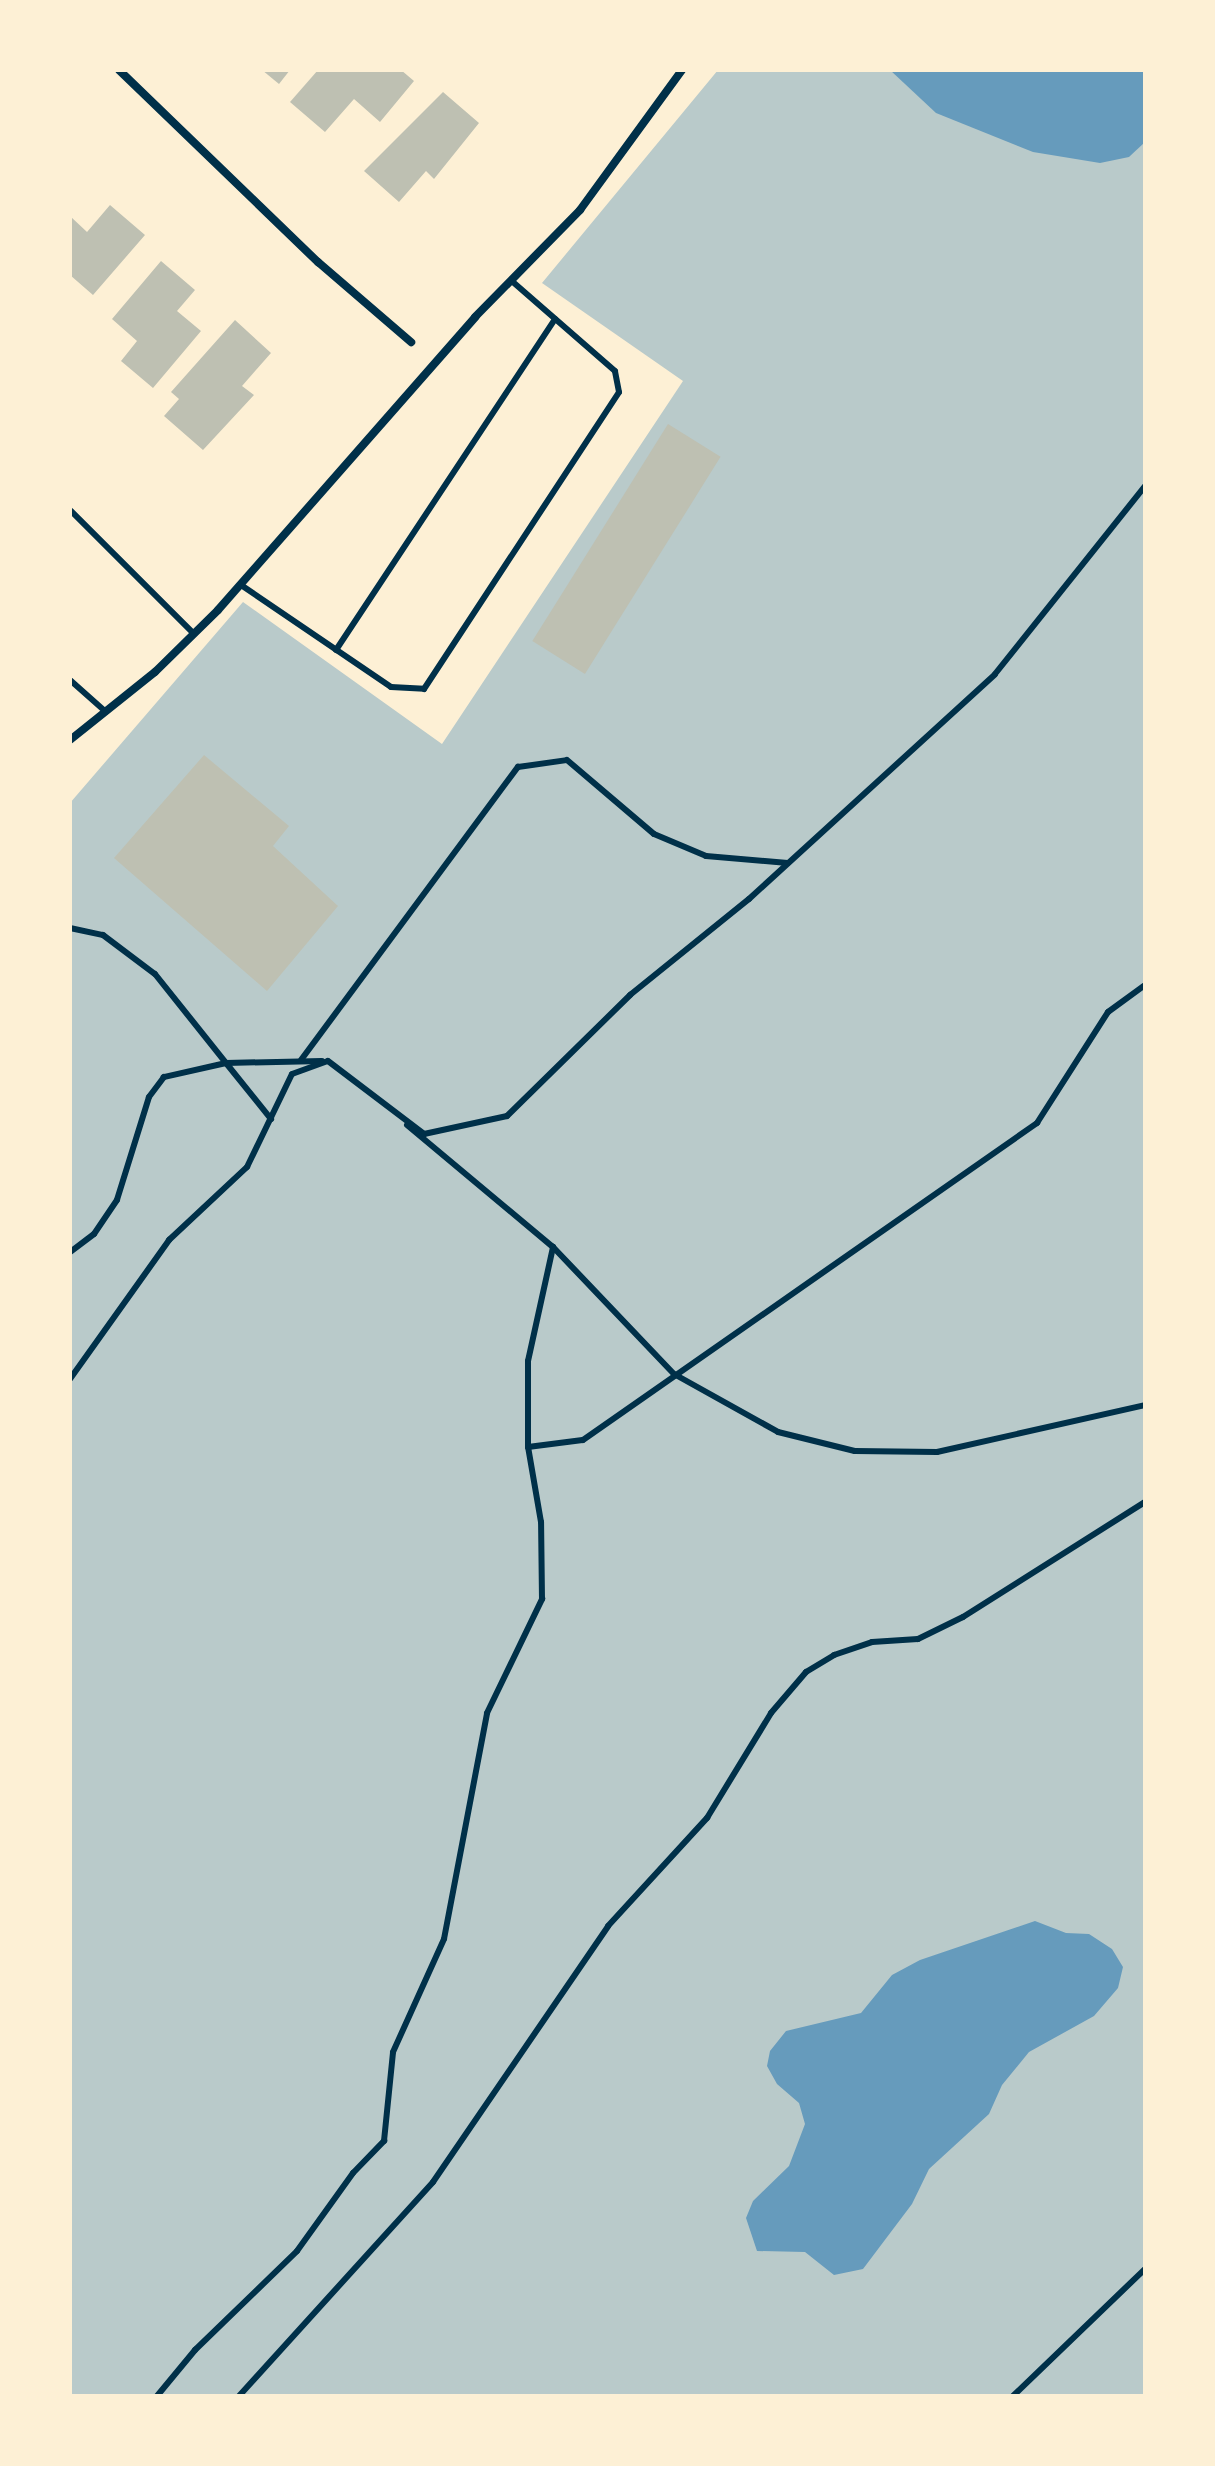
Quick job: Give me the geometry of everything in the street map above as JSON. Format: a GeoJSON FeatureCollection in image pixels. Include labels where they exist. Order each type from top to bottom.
{"type":"FeatureCollection","features":[{"type":"Feature","properties":{"kind":"street"},"geometry":{"type":"LineString","coordinates":[[119,70],[318,262],[411,342]]}},
{"type":"Feature","properties":{"kind":"street"},"geometry":{"type":"LineString","coordinates":[[70,740],[194,634],[241,585],[512,281],[580,210],[682,70]]}},
{"type":"Feature","properties":{"kind":"lane"},"geometry":{"type":"LineString","coordinates":[[241,585],[391,687],[424,689],[619,392],[615,371],[512,281]]}},
{"type":"Feature","properties":{"kind":"lane"},"geometry":{"type":"LineString","coordinates":[[336,650],[555,319]]}},
{"type":"Feature","properties":{"kind":"lane"},"geometry":{"type":"LineString","coordinates":[[70,1252],[94,1234],[117,1200],[149,1097],[164,1077],[226,1063],[328,1061],[424,1134],[507,1116],[630,995],[788,863],[995,674],[1145,486]]}},
{"type":"Feature","properties":{"kind":"lane"},"geometry":{"type":"LineString","coordinates":[[70,510],[194,634]]}},
{"type":"Feature","properties":{"kind":"lane"},"geometry":{"type":"LineString","coordinates":[[70,680],[106,712]]}},
{"type":"Feature","properties":{"kind":"lane"},"geometry":{"type":"LineString","coordinates":[[301,1060],[518,767],[567,760],[654,834],[706,856],[788,863]]}},
{"type":"Feature","properties":{"kind":"lane"},"geometry":{"type":"LineString","coordinates":[[70,928],[103,935],[155,974],[271,1119]]}},
{"type":"Feature","properties":{"kind":"lane"},"geometry":{"type":"LineString","coordinates":[[528,1447],[583,1440],[1037,1123],[1108,1012],[1145,985]]}},
{"type":"Feature","properties":{"kind":"lane"},"geometry":{"type":"LineString","coordinates":[[70,1379],[169,1240],[247,1167],[292,1074],[328,1061]]}},
{"type":"Feature","properties":{"kind":"lane"},"geometry":{"type":"LineString","coordinates":[[328,1061],[553,1247],[674,1374],[778,1432],[855,1451],[937,1452],[1145,1405]]}},
{"type":"Feature","properties":{"kind":"lane"},"geometry":{"type":"LineString","coordinates":[[157,2396],[195,2350],[297,2251],[353,2173],[384,2141],[393,2052],[444,1939],[487,1713],[542,1599],[541,1522],[528,1447],[528,1361],[553,1247]]}},
{"type":"Feature","properties":{"kind":"lane"},"geometry":{"type":"LineString","coordinates":[[239,2396],[433,2182],[608,1926],[707,1818],[771,1713],[806,1672],[834,1655],[872,1642],[918,1639],[963,1617],[1145,1502]]}},
{"type":"Feature","properties":{"kind":"lane"},"geometry":{"type":"LineString","coordinates":[[1013,2396],[1145,2269]]}},
{"type":"Feature","properties":{"kind":"shaded area"},"geometry":{"type":"Polygon","coordinates":[[[718,70],[1145,70],[1145,2396],[70,2396],[70,803],[243,602],[442,744],[683,381],[542,283],[718,70]]]}},
{"type":"Feature","properties":{"kind":"water"},"geometry":{"type":"Polygon","coordinates":[[[890,70],[1145,70],[1145,142],[1129,157],[1100,163],[1033,152],[936,113],[890,70]]]}},
{"type":"Feature","properties":{"kind":"water"},"geometry":{"type":"Polygon","coordinates":[[[1035,1921],[1066,1933],[1089,1934],[1112,1949],[1123,1967],[1118,1988],[1094,2016],[1029,2052],[1002,2085],[989,2114],[929,2169],[912,2204],[863,2269],[834,2275],[805,2252],[757,2251],[746,2218],[753,2201],[789,2166],[805,2124],[799,2103],[777,2084],[767,2066],[770,2051],[786,2031],[861,2013],[892,1975],[920,1960],[1035,1921]]]}},
{"type":"Feature","properties":{"kind":"building"},"geometry":{"type":"Polygon","coordinates":[[[262,70],[290,70],[279,84],[262,70]]]}},
{"type":"Feature","properties":{"kind":"building"},"geometry":{"type":"Polygon","coordinates":[[[318,70],[401,70],[414,81],[380,122],[354,99],[325,132],[290,102],[318,70]]]}},
{"type":"Feature","properties":{"kind":"building"},"geometry":{"type":"Polygon","coordinates":[[[443,92],[479,123],[434,179],[426,171],[399,202],[364,171],[443,92]]]}},
{"type":"Feature","properties":{"kind":"building"},"geometry":{"type":"Polygon","coordinates":[[[110,205],[145,235],[93,295],[70,275],[70,216],[87,232],[110,205]]]}},
{"type":"Feature","properties":{"kind":"building"},"geometry":{"type":"Polygon","coordinates":[[[161,261],[195,290],[177,311],[201,331],[153,388],[121,361],[137,341],[112,319],[161,261]]]}},
{"type":"Feature","properties":{"kind":"building"},"geometry":{"type":"Polygon","coordinates":[[[235,320],[271,353],[242,386],[254,395],[203,450],[164,416],[179,399],[171,392],[235,320]]]}},
{"type":"Feature","properties":{"kind":"building"},"geometry":{"type":"Polygon","coordinates":[[[668,424],[721,457],[585,674],[532,641],[668,424]]]}},
{"type":"Feature","properties":{"kind":"building"},"geometry":{"type":"Polygon","coordinates":[[[204,755],[289,826],[273,846],[338,906],[267,991],[114,858],[204,755]]]}}]}
